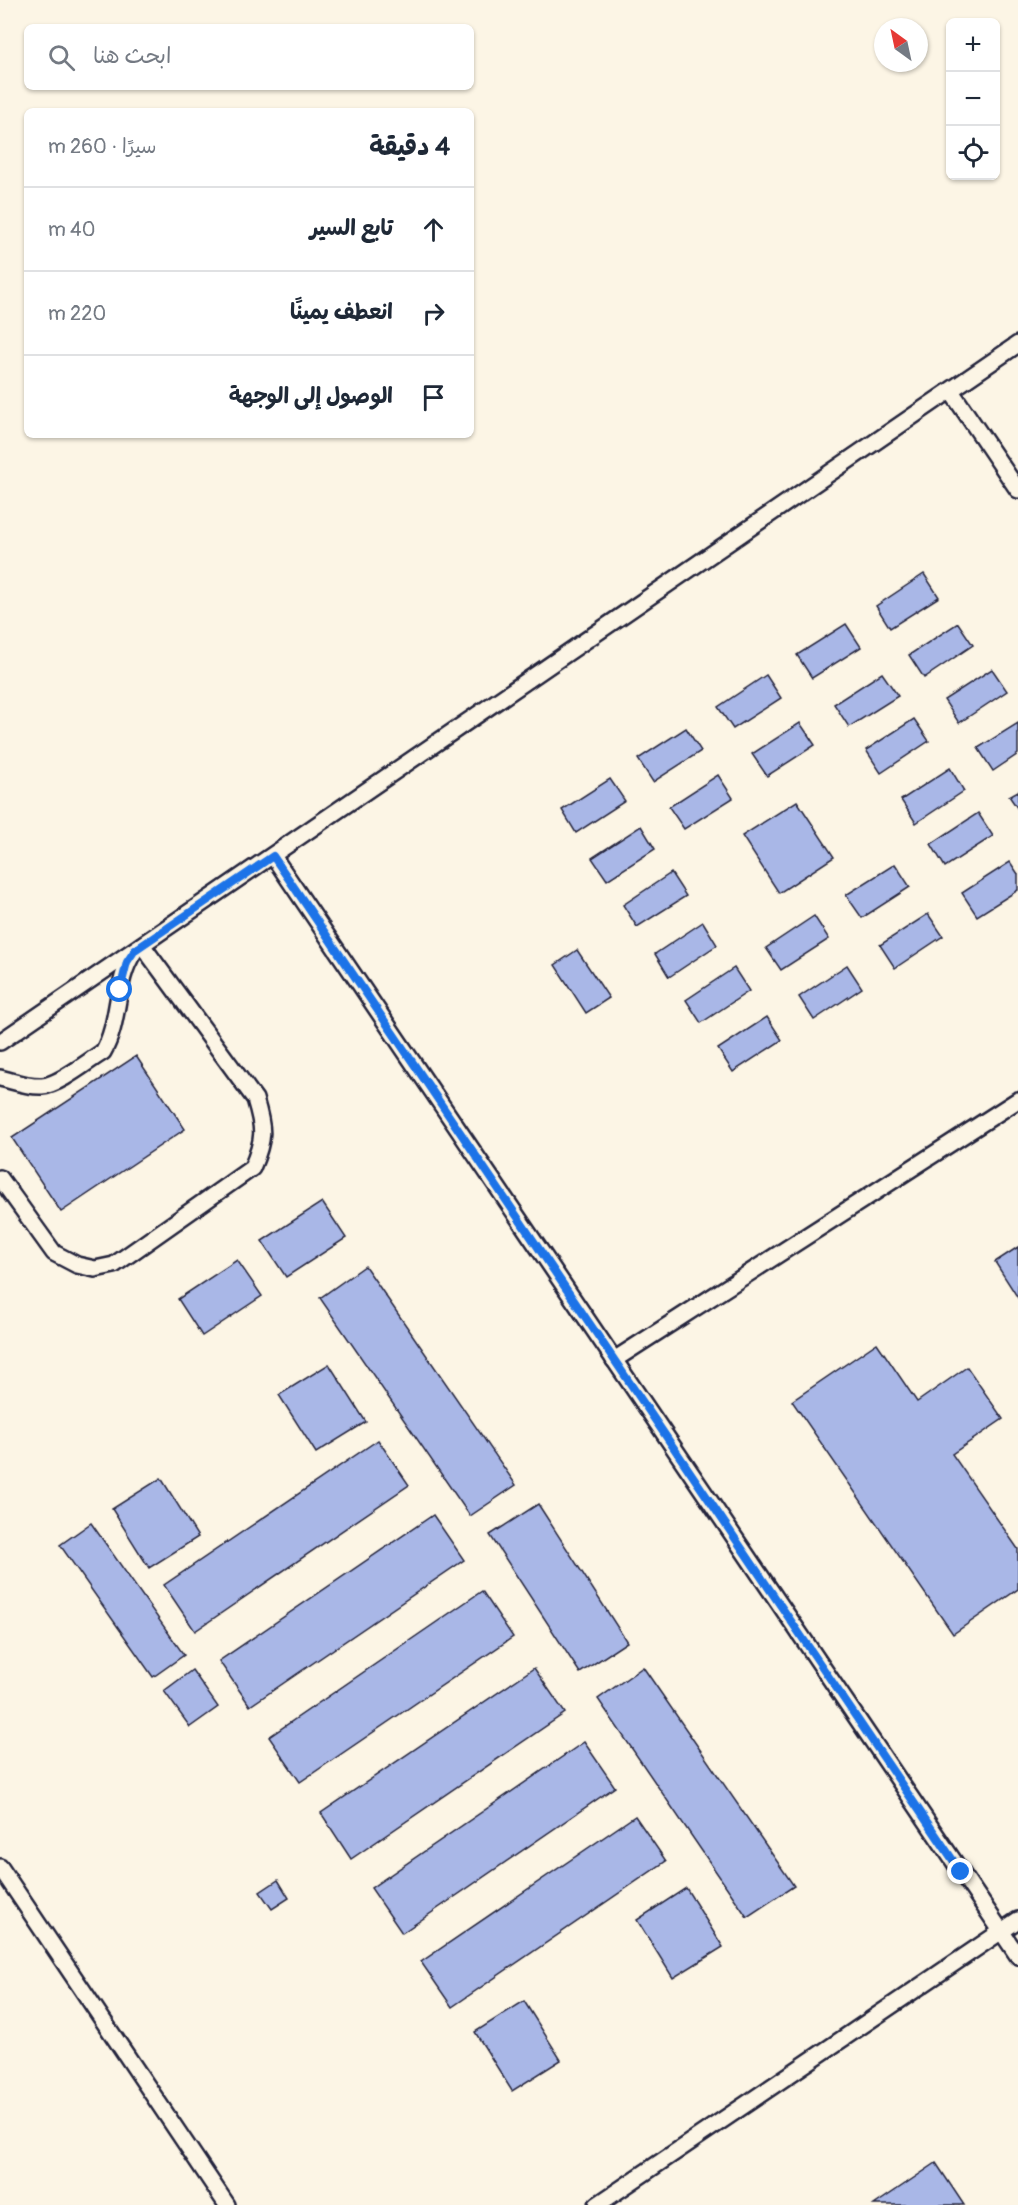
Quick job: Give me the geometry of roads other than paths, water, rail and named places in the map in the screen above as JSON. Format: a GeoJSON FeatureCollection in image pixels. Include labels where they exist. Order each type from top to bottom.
{"type":"FeatureCollection","features":[{"type":"Feature","properties":{"kind":"lane"},"geometry":{"type":"LineString","coordinates":[[0,1042],[1018,344]]}},
{"type":"Feature","properties":{"kind":"lane"},"geometry":{"type":"LineString","coordinates":[[951,391],[1018,490]]}},
{"type":"Feature","properties":{"kind":"lane"},"geometry":{"type":"LineString","coordinates":[[273,856],[1018,1956]]}},
{"type":"Feature","properties":{"kind":"lane"},"geometry":{"type":"LineString","coordinates":[[0,1078],[43,1086],[54,1083],[103,1052],[114,1021],[122,976],[127,962],[139,947]]}},
{"type":"Feature","properties":{"kind":"lane"},"geometry":{"type":"LineString","coordinates":[[0,1178],[54,1253],[77,1265],[95,1269],[114,1265],[252,1168],[261,1146],[262,1123],[255,1099],[139,947]]}},
{"type":"Feature","properties":{"kind":"lane"},"geometry":{"type":"LineString","coordinates":[[615,1360],[1018,1100]]}},
{"type":"Feature","properties":{"kind":"lane"},"geometry":{"type":"LineString","coordinates":[[0,1867],[227,2205]]}},
{"type":"Feature","properties":{"kind":"lane"},"geometry":{"type":"LineString","coordinates":[[597,2205],[1018,1920]]}}]}
